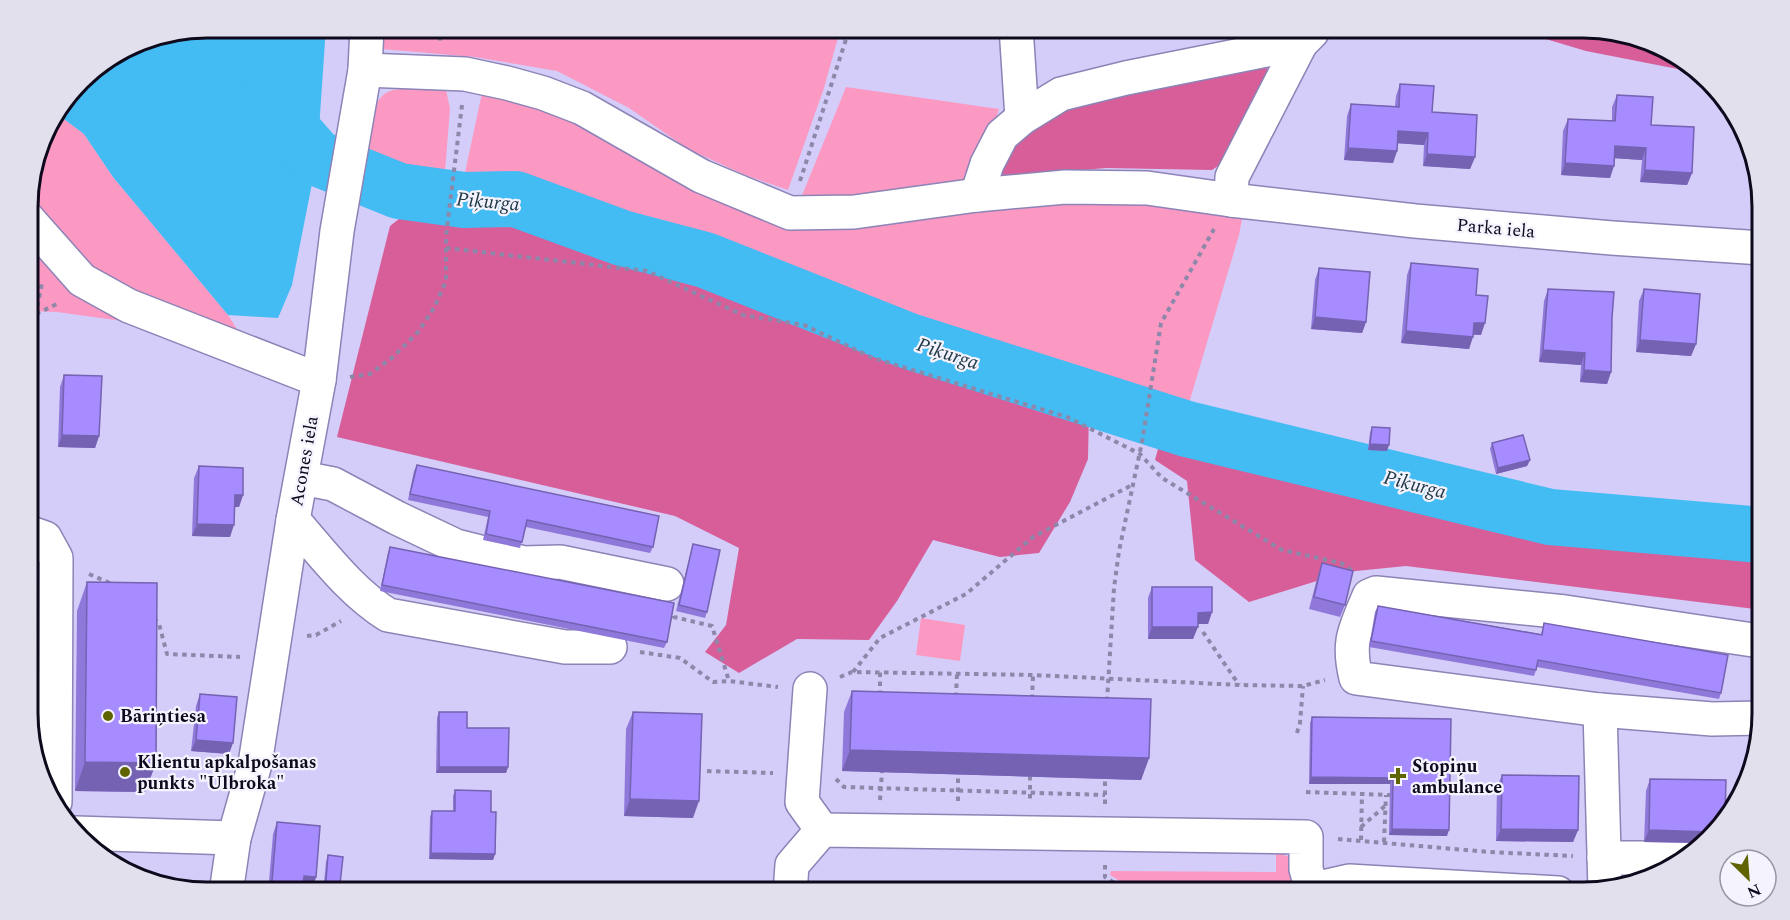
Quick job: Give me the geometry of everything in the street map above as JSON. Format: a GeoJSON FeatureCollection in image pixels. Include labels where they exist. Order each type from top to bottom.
{"type":"FeatureCollection","features":[{"type":"Feature","properties":{"kind":"street","name":"Acones iela"},"geometry":{"type":"LineString","coordinates":[[228,882],[234,838],[255,764],[293,520],[319,380],[337,231],[365,70],[366,38]]}},
{"type":"Feature","properties":{"kind":"street"},"geometry":{"type":"LineString","coordinates":[[1017,38],[1022,118]]}},
{"type":"Feature","properties":{"kind":"street"},"geometry":{"type":"LineString","coordinates":[[977,195],[987,164],[1002,135],[1022,118],[1061,94],[1296,38]]}},
{"type":"Feature","properties":{"kind":"street"},"geometry":{"type":"LineString","coordinates":[[1231,200],[1232,177],[1307,38]]}},
{"type":"Feature","properties":{"kind":"street"},"geometry":{"type":"LineString","coordinates":[[365,70],[465,74],[507,82],[533,90],[582,108],[701,176],[790,213]]}},
{"type":"Feature","properties":{"kind":"street","name":"Parka iela"},"geometry":{"type":"LineString","coordinates":[[790,213],[854,212],[977,195],[1065,187],[1147,188],[1415,221],[1752,247]]}},
{"type":"Feature","properties":{"kind":"street"},"geometry":{"type":"LineString","coordinates":[[38,230],[82,280],[129,306],[319,380]]}},
{"type":"Feature","properties":{"kind":"street"},"geometry":{"type":"LineString","coordinates":[[302,478],[333,484],[456,546],[524,563],[560,562],[667,584]]}},
{"type":"Feature","properties":{"kind":"street"},"geometry":{"type":"LineString","coordinates":[[293,520],[348,584],[388,615],[565,647],[610,646]]}},
{"type":"Feature","properties":{"kind":"street"},"geometry":{"type":"LineString","coordinates":[[43,546],[54,787]]}},
{"type":"Feature","properties":{"kind":"street"},"geometry":{"type":"LineString","coordinates":[[1752,640],[1565,612],[1377,593],[1369,596],[1353,634],[1351,658],[1356,678],[1600,710],[1712,720],[1752,718]]}},
{"type":"Feature","properties":{"kind":"street"},"geometry":{"type":"LineString","coordinates":[[810,689],[802,802],[822,830]]}},
{"type":"Feature","properties":{"kind":"street"},"geometry":{"type":"LineString","coordinates":[[1600,710],[1604,873],[1662,862]]}},
{"type":"Feature","properties":{"kind":"street"},"geometry":{"type":"LineString","coordinates":[[822,830],[1306,837],[1306,869],[1311,882]]}},
{"type":"Feature","properties":{"kind":"street"},"geometry":{"type":"LineString","coordinates":[[791,882],[792,865],[822,830]]}},
{"type":"Feature","properties":{"kind":"street"},"geometry":{"type":"LineString","coordinates":[[87,833],[234,838]]}},
{"type":"Feature","properties":{"kind":"street"},"geometry":{"type":"LineString","coordinates":[[1346,882],[1366,882]]}},
{"type":"Feature","properties":{"kind":"path"},"geometry":{"type":"LineString","coordinates":[[790,213],[846,38]]}},
{"type":"Feature","properties":{"kind":"path"},"geometry":{"type":"LineString","coordinates":[[319,380],[370,374],[393,357],[418,332],[434,308],[446,281],[446,236],[465,74]]}},
{"type":"Feature","properties":{"kind":"path"},"geometry":{"type":"LineString","coordinates":[[1107,709],[1107,677],[1119,551],[1143,442],[1161,323],[1231,200]]}},
{"type":"Feature","properties":{"kind":"path"},"geometry":{"type":"LineString","coordinates":[[446,248],[647,271],[743,315],[804,325],[873,358],[1067,417],[1140,454],[1162,478],[1282,550],[1341,563],[1363,578],[1369,596]]}},
{"type":"Feature","properties":{"kind":"path"},"geometry":{"type":"LineString","coordinates":[[38,251],[41,290],[38,305]]}},
{"type":"Feature","properties":{"kind":"path"},"geometry":{"type":"LineString","coordinates":[[852,672],[880,638],[966,594],[1033,537],[1132,484]]}},
{"type":"Feature","properties":{"kind":"path"},"geometry":{"type":"LineString","coordinates":[[43,546],[115,585]]}},
{"type":"Feature","properties":{"kind":"path"},"geometry":{"type":"LineString","coordinates":[[274,642],[316,635],[371,604]]}},
{"type":"Feature","properties":{"kind":"path"},"geometry":{"type":"LineString","coordinates":[[153,617],[159,624],[167,654],[230,657]]}},
{"type":"Feature","properties":{"kind":"path"},"geometry":{"type":"LineString","coordinates":[[712,626],[729,681]]}},
{"type":"Feature","properties":{"kind":"path"},"geometry":{"type":"LineString","coordinates":[[1203,632],[1240,685]]}},
{"type":"Feature","properties":{"kind":"path"},"geometry":{"type":"LineString","coordinates":[[610,646],[680,658],[713,682],[729,681],[810,689],[852,672],[1107,677],[1240,685],[1303,686],[1335,678],[1356,678]]}},
{"type":"Feature","properties":{"kind":"path"},"geometry":{"type":"LineString","coordinates":[[880,672],[880,703]]}},
{"type":"Feature","properties":{"kind":"path"},"geometry":{"type":"LineString","coordinates":[[956,705],[957,673]]}},
{"type":"Feature","properties":{"kind":"path"},"geometry":{"type":"LineString","coordinates":[[1032,707],[1034,675]]}},
{"type":"Feature","properties":{"kind":"path"},"geometry":{"type":"LineString","coordinates":[[1296,733],[1300,723],[1303,686]]}},
{"type":"Feature","properties":{"kind":"path"},"geometry":{"type":"LineString","coordinates":[[707,771],[805,759],[844,787],[1105,795]]}},
{"type":"Feature","properties":{"kind":"path"},"geometry":{"type":"LineString","coordinates":[[1306,792],[1388,795],[1384,842]]}},
{"type":"Feature","properties":{"kind":"path"},"geometry":{"type":"LineString","coordinates":[[1361,840],[1362,794]]}},
{"type":"Feature","properties":{"kind":"path"},"geometry":{"type":"LineString","coordinates":[[1361,827],[1386,806]]}},
{"type":"Feature","properties":{"kind":"path"},"geometry":{"type":"LineString","coordinates":[[1306,837],[1489,852],[1604,873]]}},
{"type":"Feature","properties":{"kind":"shaded area"},"geometry":{"type":"Polygon","coordinates":[[[381,38],[838,38],[824,88],[788,190],[745,175],[688,149],[629,108],[557,71],[475,57],[381,49],[381,38]]]}},
{"type":"Feature","properties":{"kind":"shaded area"},"geometry":{"type":"Polygon","coordinates":[[[1543,38],[1606,39],[1638,46],[1682,70],[1586,51],[1543,38]]]}},
{"type":"Feature","properties":{"kind":"shaded area"},"geometry":{"type":"Polygon","coordinates":[[[1267,67],[1268,82],[1230,158],[1212,170],[1106,168],[1004,177],[998,168],[1009,147],[1062,106],[1170,82],[1267,67]]]}},
{"type":"Feature","properties":{"kind":"shaded area"},"geometry":{"type":"Polygon","coordinates":[[[846,87],[999,109],[966,186],[868,198],[801,198],[846,87]]]}},
{"type":"Feature","properties":{"kind":"shaded area"},"geometry":{"type":"Polygon","coordinates":[[[399,89],[446,89],[450,109],[444,184],[401,180],[363,165],[373,111],[385,94],[399,89]]]}},
{"type":"Feature","properties":{"kind":"shaded area"},"geometry":{"type":"Polygon","coordinates":[[[482,93],[559,112],[728,198],[1111,197],[1192,208],[1242,219],[1184,420],[1025,355],[907,317],[784,267],[587,205],[524,180],[463,182],[482,93]]]}},
{"type":"Feature","properties":{"kind":"shaded area"},"geometry":{"type":"Polygon","coordinates":[[[63,118],[84,134],[113,177],[228,315],[265,373],[137,323],[38,311],[38,195],[43,163],[50,142],[63,118]]]}},
{"type":"Feature","properties":{"kind":"shaded area"},"geometry":{"type":"Polygon","coordinates":[[[409,211],[521,218],[916,358],[1089,412],[1088,459],[1070,502],[1039,553],[1000,557],[933,540],[897,601],[869,640],[797,639],[739,673],[705,652],[726,625],[739,548],[675,516],[337,437],[390,226],[409,211]]]}},
{"type":"Feature","properties":{"kind":"shaded area"},"geometry":{"type":"Polygon","coordinates":[[[1163,430],[1551,527],[1752,545],[1752,609],[1406,566],[1346,572],[1249,602],[1195,560],[1187,481],[1155,460],[1163,430]]]}},
{"type":"Feature","properties":{"kind":"shaded area"},"geometry":{"type":"Polygon","coordinates":[[[37,558],[43,567],[45,604],[37,604],[37,558]]]}},
{"type":"Feature","properties":{"kind":"shaded area"},"geometry":{"type":"Polygon","coordinates":[[[37,609],[45,609],[45,741],[39,737],[37,714],[37,609]]]}},
{"type":"Feature","properties":{"kind":"shaded area"},"geometry":{"type":"Polygon","coordinates":[[[921,618],[965,625],[960,661],[916,655],[921,618]]]}},
{"type":"Feature","properties":{"kind":"shaded area"},"geometry":{"type":"Polygon","coordinates":[[[1276,852],[1292,858],[1290,882],[1121,882],[1110,875],[1111,871],[1276,872],[1276,852]]]}},
{"type":"Feature","properties":{"kind":"water"},"geometry":{"type":"Polygon","coordinates":[[[325,38],[317,158],[292,285],[278,318],[228,315],[113,177],[84,134],[63,118],[72,104],[104,72],[122,60],[152,46],[184,39],[325,38]]]}},
{"type":"Feature","properties":{"kind":"building"},"geometry":{"type":"Polygon","coordinates":[[[1400,84],[1434,86],[1432,112],[1477,115],[1475,157],[1427,154],[1428,133],[1398,131],[1397,151],[1348,148],[1351,104],[1399,107],[1400,84]]]}},
{"type":"Feature","properties":{"kind":"building"},"geometry":{"type":"Polygon","coordinates":[[[1617,95],[1653,97],[1651,125],[1694,127],[1692,173],[1645,170],[1646,148],[1615,146],[1614,166],[1565,163],[1568,119],[1615,121],[1617,95]]]}},
{"type":"Feature","properties":{"kind":"building"},"geometry":{"type":"Polygon","coordinates":[[[1411,263],[1478,269],[1476,295],[1488,296],[1485,323],[1474,323],[1473,337],[1406,331],[1411,263]]]}},
{"type":"Feature","properties":{"kind":"building"},"geometry":{"type":"Polygon","coordinates":[[[1319,268],[1370,272],[1366,322],[1315,317],[1319,268]]]}},
{"type":"Feature","properties":{"kind":"building"},"geometry":{"type":"Polygon","coordinates":[[[1548,289],[1614,292],[1611,372],[1584,370],[1585,353],[1543,350],[1548,289]]]}},
{"type":"Feature","properties":{"kind":"building"},"geometry":{"type":"Polygon","coordinates":[[[1644,289],[1700,294],[1696,344],[1640,340],[1644,289]]]}},
{"type":"Feature","properties":{"kind":"building"},"geometry":{"type":"Polygon","coordinates":[[[64,375],[102,376],[99,436],[62,435],[64,375]]]}},
{"type":"Feature","properties":{"kind":"building"},"geometry":{"type":"Polygon","coordinates":[[[1372,427],[1390,428],[1389,445],[1370,444],[1372,427]]]}},
{"type":"Feature","properties":{"kind":"building"},"geometry":{"type":"Polygon","coordinates":[[[1523,435],[1530,460],[1498,468],[1492,443],[1523,435]]]}},
{"type":"Feature","properties":{"kind":"building"},"geometry":{"type":"Polygon","coordinates":[[[417,465],[659,516],[653,547],[527,520],[522,542],[486,534],[490,511],[410,494],[417,465]]]}},
{"type":"Feature","properties":{"kind":"building"},"geometry":{"type":"Polygon","coordinates":[[[199,466],[243,468],[243,495],[235,495],[234,525],[197,524],[199,466]]]}},
{"type":"Feature","properties":{"kind":"building"},"geometry":{"type":"Polygon","coordinates":[[[693,544],[720,550],[707,612],[679,605],[693,544]]]}},
{"type":"Feature","properties":{"kind":"building"},"geometry":{"type":"Polygon","coordinates":[[[390,547],[674,603],[667,642],[382,585],[390,547]]]}},
{"type":"Feature","properties":{"kind":"building"},"geometry":{"type":"Polygon","coordinates":[[[1322,563],[1353,571],[1345,605],[1314,597],[1322,563]]]}},
{"type":"Feature","properties":{"kind":"building"},"geometry":{"type":"Polygon","coordinates":[[[87,582],[157,583],[156,763],[85,762],[87,582]]]}},
{"type":"Feature","properties":{"kind":"building"},"geometry":{"type":"Polygon","coordinates":[[[1152,587],[1212,587],[1212,612],[1198,613],[1198,627],[1152,627],[1152,587]]]}},
{"type":"Feature","properties":{"kind":"building"},"geometry":{"type":"Polygon","coordinates":[[[1378,606],[1542,635],[1544,623],[1728,655],[1721,693],[1538,660],[1536,670],[1371,641],[1378,606]]]}},
{"type":"Feature","properties":{"kind":"building"},"geometry":{"type":"Polygon","coordinates":[[[852,691],[1151,699],[1149,758],[850,750],[852,691]]]}},
{"type":"Feature","properties":{"kind":"building"},"geometry":{"type":"Polygon","coordinates":[[[200,694],[237,697],[233,743],[196,740],[200,694]]]}},
{"type":"Feature","properties":{"kind":"building"},"geometry":{"type":"Polygon","coordinates":[[[439,712],[467,712],[467,728],[509,728],[508,767],[439,767],[439,712]]]}},
{"type":"Feature","properties":{"kind":"building"},"geometry":{"type":"Polygon","coordinates":[[[633,712],[702,714],[699,801],[630,799],[633,712]]]}},
{"type":"Feature","properties":{"kind":"building"},"geometry":{"type":"Polygon","coordinates":[[[1312,717],[1451,719],[1449,830],[1392,829],[1393,778],[1311,777],[1312,717]]]}},
{"type":"Feature","properties":{"kind":"building"},"geometry":{"type":"Polygon","coordinates":[[[1502,775],[1579,776],[1578,830],[1501,829],[1502,775]]]}},
{"type":"Feature","properties":{"kind":"building"},"geometry":{"type":"Polygon","coordinates":[[[1650,779],[1726,780],[1725,805],[1704,832],[1649,830],[1650,779]]]}},
{"type":"Feature","properties":{"kind":"building"},"geometry":{"type":"Polygon","coordinates":[[[455,790],[491,791],[491,812],[496,812],[495,854],[431,853],[432,811],[455,811],[455,790]]]}},
{"type":"Feature","properties":{"kind":"building"},"geometry":{"type":"Polygon","coordinates":[[[277,822],[320,826],[316,877],[304,876],[303,882],[272,882],[277,822]]]}},
{"type":"Feature","properties":{"kind":"building"},"geometry":{"type":"Polygon","coordinates":[[[328,855],[343,857],[340,882],[326,882],[328,855]]]}},
{"type":"Feature","properties":{"kind":"waterway","name":"Piķurga"},"geometry":{"type":"LineString","coordinates":[[266,100],[317,158],[399,191],[464,200],[516,199],[622,238],[705,260],[909,341],[1187,429],[1550,517],[1752,534]]}},
{"type":"Feature","properties":{"kind":"place","name":"Bāriņtiesa"},"geometry":{"type":"Point","coordinates":[108,716]}},
{"type":"Feature","properties":{"kind":"place","name":"Klientu apkalpošanas punkts \"Ulbroka\""},"geometry":{"type":"Point","coordinates":[125,772]}},
{"type":"Feature","properties":{"kind":"place","name":"Stopiņu ambulance"},"geometry":{"type":"Point","coordinates":[1398,776]}}]}
